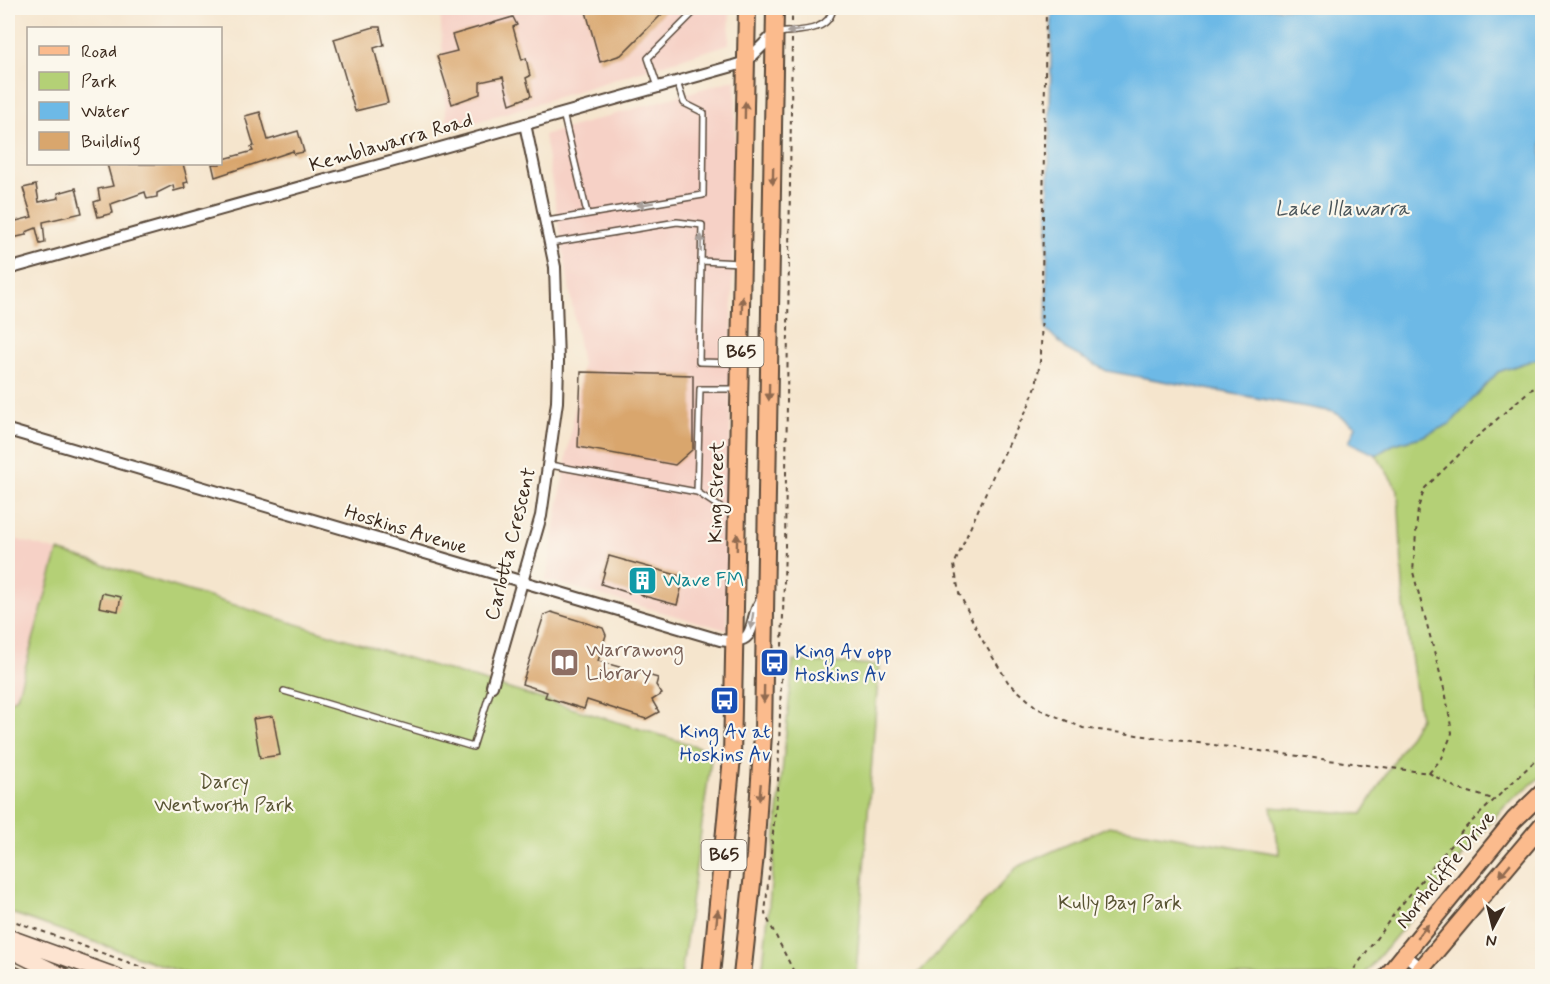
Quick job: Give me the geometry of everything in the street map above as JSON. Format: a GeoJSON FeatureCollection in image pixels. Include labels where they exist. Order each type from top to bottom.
{"type":"FeatureCollection","features":[{"type":"Feature","properties":{"kind":"main road","name":"King Street"},"geometry":{"type":"LineString","coordinates":[[711,976],[731,786],[747,8]]}},
{"type":"Feature","properties":{"kind":"main road","name":"B65"},"geometry":{"type":"LineString","coordinates":[[742,976],[762,770],[783,32],[775,8]]}},
{"type":"Feature","properties":{"kind":"main road","name":"Northcliffe Drive"},"geometry":{"type":"LineString","coordinates":[[1387,976],[1514,820],[1542,793]]}},
{"type":"Feature","properties":{"kind":"main road"},"geometry":{"type":"LineString","coordinates":[[1423,974],[1542,825]]}},
{"type":"Feature","properties":{"kind":"main road"},"geometry":{"type":"LineString","coordinates":[[8,937],[116,976]]}},
{"type":"Feature","properties":{"kind":"main road"},"geometry":{"type":"LineString","coordinates":[[8,949],[63,976]]}},
{"type":"Feature","properties":{"kind":"main road"},"geometry":{"type":"LineString","coordinates":[[8,972],[17,976]]}},
{"type":"Feature","properties":{"kind":"street","name":"Kemblawarra Road"},"geometry":{"type":"LineString","coordinates":[[8,269],[746,62],[783,32]]}},
{"type":"Feature","properties":{"kind":"street","name":"Carlotta Crescent"},"geometry":{"type":"LineString","coordinates":[[492,686],[541,516],[550,465],[558,362],[556,287],[551,243],[525,124]]}},
{"type":"Feature","properties":{"kind":"street","name":"Hoskins Avenue"},"geometry":{"type":"LineString","coordinates":[[8,430],[523,583],[720,640],[735,642]]}},
{"type":"Feature","properties":{"kind":"street"},"geometry":{"type":"LineString","coordinates":[[735,642],[747,638],[751,631],[753,614],[766,594]]}},
{"type":"Feature","properties":{"kind":"street"},"geometry":{"type":"LineString","coordinates":[[1404,954],[1423,974]]}},
{"type":"Feature","properties":{"kind":"lane"},"geometry":{"type":"LineString","coordinates":[[658,87],[648,58],[698,8]]}},
{"type":"Feature","properties":{"kind":"lane"},"geometry":{"type":"LineString","coordinates":[[783,32],[815,28],[832,17],[833,8]]}},
{"type":"Feature","properties":{"kind":"lane"},"geometry":{"type":"LineString","coordinates":[[547,221],[703,195],[704,113],[684,103],[677,82]]}},
{"type":"Feature","properties":{"kind":"lane"},"geometry":{"type":"LineString","coordinates":[[563,113],[587,213]]}},
{"type":"Feature","properties":{"kind":"lane"},"geometry":{"type":"LineString","coordinates":[[551,243],[677,222],[702,225],[699,362],[741,363]]}},
{"type":"Feature","properties":{"kind":"lane"},"geometry":{"type":"LineString","coordinates":[[701,261],[742,263]]}},
{"type":"Feature","properties":{"kind":"lane"},"geometry":{"type":"LineString","coordinates":[[697,492],[700,389],[740,389]]}},
{"type":"Feature","properties":{"kind":"lane"},"geometry":{"type":"LineString","coordinates":[[550,465],[697,492],[724,510],[737,512]]}},
{"type":"Feature","properties":{"kind":"lane"},"geometry":{"type":"LineString","coordinates":[[284,691],[473,747],[492,686]]}},
{"type":"Feature","properties":{"kind":"path"},"geometry":{"type":"LineString","coordinates":[[792,8],[783,32],[785,547],[778,783],[765,914],[796,976]]}},
{"type":"Feature","properties":{"kind":"path"},"geometry":{"type":"LineString","coordinates":[[1046,8],[1041,355],[1036,386],[954,565],[959,593],[981,638],[1008,682],[1037,708],[1083,728],[1429,773],[1458,789],[1493,799]]}},
{"type":"Feature","properties":{"kind":"path"},"geometry":{"type":"LineString","coordinates":[[1429,773],[1442,759],[1452,733],[1446,696],[1413,572],[1418,508],[1425,488],[1469,444],[1530,390],[1542,385]]}},
{"type":"Feature","properties":{"kind":"path"},"geometry":{"type":"LineString","coordinates":[[1349,976],[1423,877],[1493,799],[1542,754]]}},
{"type":"Feature","properties":{"kind":"path"},"geometry":{"type":"LineString","coordinates":[[8,919],[166,976]]}},
{"type":"Feature","properties":{"kind":"shaded area"},"geometry":{"type":"Polygon","coordinates":[[[440,8],[730,8],[729,44],[447,131],[440,8]]]}},
{"type":"Feature","properties":{"kind":"shaded area"},"geometry":{"type":"Polygon","coordinates":[[[736,79],[727,630],[546,580],[582,365],[544,135],[736,79]]]}},
{"type":"Feature","properties":{"kind":"shaded area"},"geometry":{"type":"Polygon","coordinates":[[[8,537],[58,551],[16,697],[8,702],[8,537]]]}},
{"type":"Feature","properties":{"kind":"green space","name":"Kully Bay Park"},"geometry":{"type":"Polygon","coordinates":[[[1542,357],[1542,776],[1505,805],[1363,976],[916,976],[1017,867],[1109,826],[1280,854],[1271,807],[1362,814],[1420,718],[1404,606],[1398,490],[1376,455],[1394,444],[1421,437],[1450,424],[1498,372],[1542,357]]]}},
{"type":"Feature","properties":{"kind":"green space","name":"Darcy Wentworth Park"},"geometry":{"type":"Polygon","coordinates":[[[58,551],[712,751],[681,976],[193,976],[8,912],[8,702],[17,697],[58,551]]]}},
{"type":"Feature","properties":{"kind":"green space"},"geometry":{"type":"Polygon","coordinates":[[[793,661],[879,665],[856,976],[762,976],[793,661]]]}},
{"type":"Feature","properties":{"kind":"water","name":"Lake Illawarra"},"geometry":{"type":"Polygon","coordinates":[[[1052,8],[1542,8],[1542,357],[1498,372],[1450,424],[1421,437],[1394,444],[1376,455],[1349,442],[1356,426],[1334,412],[1107,371],[1067,350],[1046,329],[1052,8]]]}},
{"type":"Feature","properties":{"kind":"building"},"geometry":{"type":"Polygon","coordinates":[[[585,8],[668,8],[621,55],[600,62],[585,8]]]}},
{"type":"Feature","properties":{"kind":"building"},"geometry":{"type":"Polygon","coordinates":[[[513,17],[517,25],[513,27],[522,60],[526,58],[530,76],[526,78],[531,96],[510,104],[503,77],[480,82],[480,94],[452,104],[437,56],[457,51],[452,35],[513,17]]]}},
{"type":"Feature","properties":{"kind":"building"},"geometry":{"type":"Polygon","coordinates":[[[380,27],[384,45],[374,48],[388,103],[355,111],[334,39],[380,27]]]}},
{"type":"Feature","properties":{"kind":"building"},"geometry":{"type":"Polygon","coordinates":[[[260,112],[268,140],[298,131],[304,152],[294,154],[293,151],[215,177],[212,165],[222,165],[222,159],[253,151],[251,147],[254,146],[245,116],[260,112]]]}},
{"type":"Feature","properties":{"kind":"building"},"geometry":{"type":"Polygon","coordinates":[[[107,165],[183,165],[188,182],[184,183],[185,188],[174,191],[173,185],[157,193],[157,197],[147,199],[145,192],[111,204],[113,213],[98,217],[94,202],[100,200],[98,189],[113,186],[107,165]]]}},
{"type":"Feature","properties":{"kind":"building"},"geometry":{"type":"Polygon","coordinates":[[[36,185],[39,202],[59,198],[58,193],[76,188],[82,213],[43,222],[45,243],[40,244],[36,228],[26,232],[26,235],[8,239],[8,223],[32,217],[23,188],[36,185]]]}},
{"type":"Feature","properties":{"kind":"building"},"geometry":{"type":"Polygon","coordinates":[[[581,372],[693,375],[693,449],[675,465],[578,447],[581,372]]]}},
{"type":"Feature","properties":{"kind":"building","name":"Wave FM"},"geometry":{"type":"Polygon","coordinates":[[[609,556],[684,577],[677,605],[644,596],[631,588],[629,593],[601,584],[609,556]]]}},
{"type":"Feature","properties":{"kind":"building"},"geometry":{"type":"Polygon","coordinates":[[[102,593],[121,597],[118,611],[99,607],[102,593]]]}},
{"type":"Feature","properties":{"kind":"building"},"geometry":{"type":"Polygon","coordinates":[[[551,612],[603,628],[606,635],[598,661],[658,678],[656,685],[662,694],[652,700],[659,712],[646,719],[587,700],[584,709],[545,697],[547,692],[522,684],[544,615],[551,612]]]}},
{"type":"Feature","properties":{"kind":"building"},"geometry":{"type":"Polygon","coordinates":[[[273,716],[280,755],[260,758],[253,719],[273,716]]]}},
{"type":"Feature","properties":{"kind":"place","name":"Wave FM"},"geometry":{"type":"Point","coordinates":[642,580]}},
{"type":"Feature","properties":{"kind":"place","name":"Warrawong Library"},"geometry":{"type":"Point","coordinates":[565,662]}},
{"type":"Feature","properties":{"kind":"place","name":"King Av opp Hoskins Av"},"geometry":{"type":"Point","coordinates":[774,663]}},
{"type":"Feature","properties":{"kind":"place","name":"King Av at Hoskins Av"},"geometry":{"type":"Point","coordinates":[725,701]}}]}
